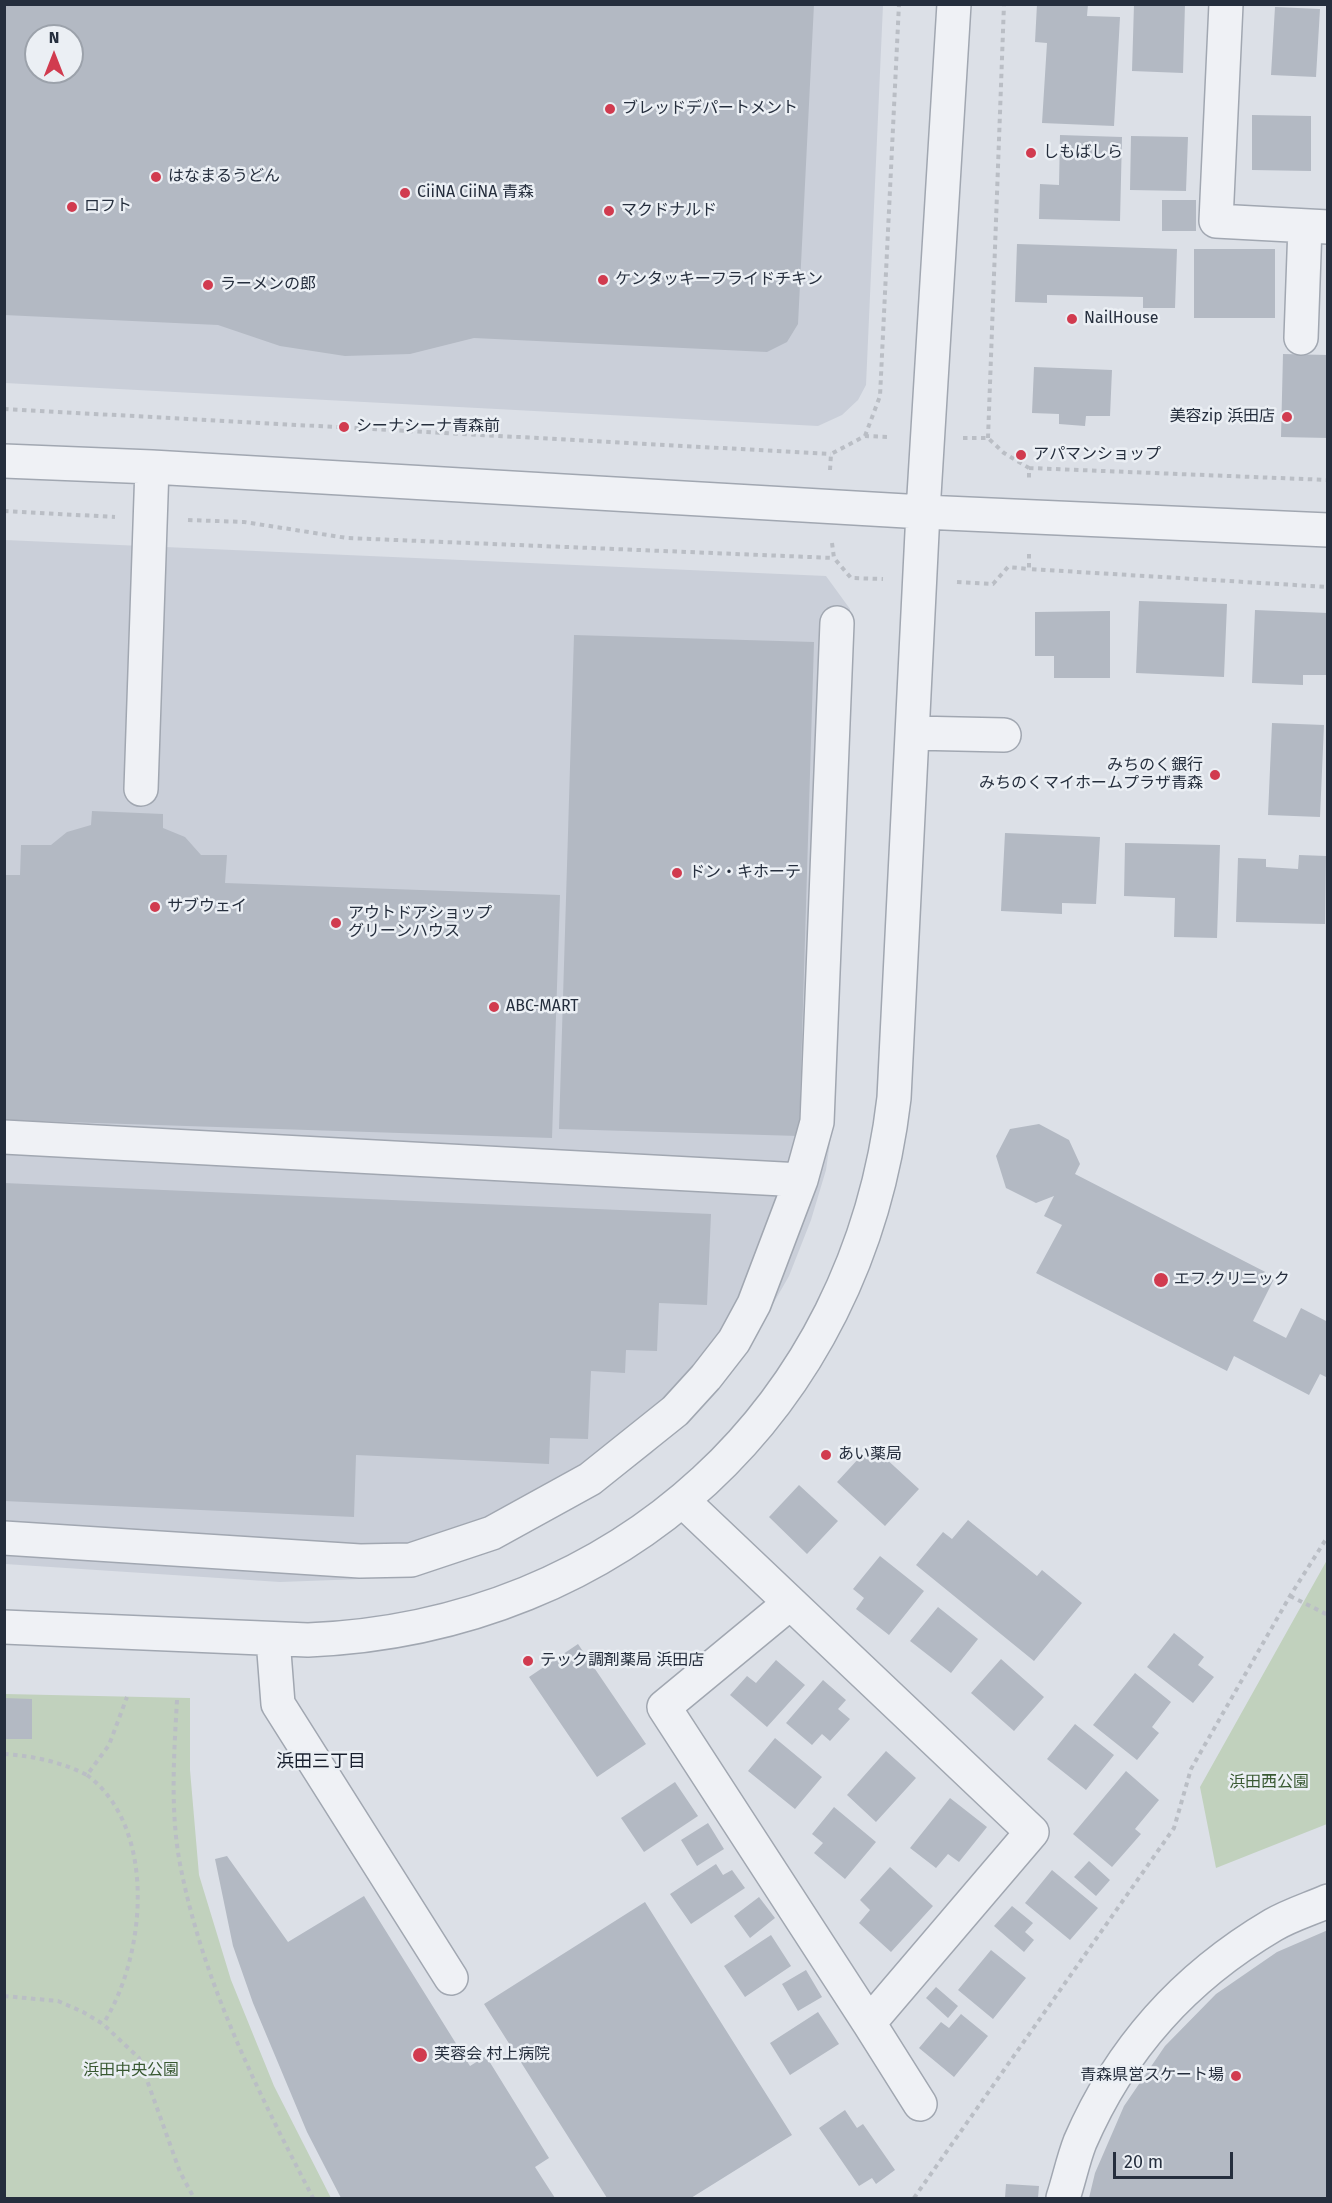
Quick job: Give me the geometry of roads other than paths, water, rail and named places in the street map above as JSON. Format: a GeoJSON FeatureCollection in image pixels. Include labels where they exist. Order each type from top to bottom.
{"type":"FeatureCollection","features":[{"type":"Feature","properties":{"kind":"street"},"geometry":{"type":"LineString","coordinates":[[4,1627],[273,1639],[356,1638],[399,1632],[493,1608],[544,1588],[593,1563],[639,1535],[683,1501],[758,1425],[791,1382],[820,1336],[843,1289],[874,1203],[889,1138],[894,1098],[923,512],[954,4]]}},
{"type":"Feature","properties":{"kind":"street"},"geometry":{"type":"LineString","coordinates":[[1226,4],[1216,221],[1316,226],[1301,338]]}},
{"type":"Feature","properties":{"kind":"street"},"geometry":{"type":"LineString","coordinates":[[4,461],[152,467],[923,512],[1328,530]]}},
{"type":"Feature","properties":{"kind":"street"},"geometry":{"type":"LineString","coordinates":[[141,789],[152,467]]}},
{"type":"Feature","properties":{"kind":"street"},"geometry":{"type":"LineString","coordinates":[[4,1538],[360,1561],[411,1560],[492,1533],[590,1479],[675,1411],[706,1377],[734,1341],[754,1304],[801,1180],[817,1122],[837,622]]}},
{"type":"Feature","properties":{"kind":"street"},"geometry":{"type":"LineString","coordinates":[[913,733],[1004,735]]}},
{"type":"Feature","properties":{"kind":"street"},"geometry":{"type":"LineString","coordinates":[[4,1137],[801,1180]]}},
{"type":"Feature","properties":{"kind":"street"},"geometry":{"type":"LineString","coordinates":[[683,1501],[1032,1832],[869,2023]]}},
{"type":"Feature","properties":{"kind":"street"},"geometry":{"type":"LineString","coordinates":[[790,1603],[664,1707],[920,2104]]}},
{"type":"Feature","properties":{"kind":"street"},"geometry":{"type":"LineString","coordinates":[[273,1639],[278,1704],[451,1978]]}},
{"type":"Feature","properties":{"kind":"street"},"geometry":{"type":"LineString","coordinates":[[1063,2199],[1080,2143],[1113,2076],[1158,2016],[1222,1959],[1275,1924],[1328,1901]]}},
{"type":"Feature","properties":{"kind":"place","name":"ブレッドデパートメント"},"geometry":{"type":"Point","coordinates":[610,109]}},
{"type":"Feature","properties":{"kind":"place","name":"しもばしら"},"geometry":{"type":"Point","coordinates":[1031,153]}},
{"type":"Feature","properties":{"kind":"place","name":"はなまるうどん"},"geometry":{"type":"Point","coordinates":[156,177]}},
{"type":"Feature","properties":{"kind":"place","name":"CiiNA CiiNA 青森"},"geometry":{"type":"Point","coordinates":[405,193]}},
{"type":"Feature","properties":{"kind":"place","name":"ロフト"},"geometry":{"type":"Point","coordinates":[72,207]}},
{"type":"Feature","properties":{"kind":"place","name":"マクドナルド"},"geometry":{"type":"Point","coordinates":[609,211]}},
{"type":"Feature","properties":{"kind":"place","name":"ケンタッキーフライドチキン"},"geometry":{"type":"Point","coordinates":[603,280]}},
{"type":"Feature","properties":{"kind":"place","name":"ラーメンの郎"},"geometry":{"type":"Point","coordinates":[208,285]}},
{"type":"Feature","properties":{"kind":"place","name":"NailHouse"},"geometry":{"type":"Point","coordinates":[1072,319]}},
{"type":"Feature","properties":{"kind":"place","name":"美容zip 浜田店"},"geometry":{"type":"Point","coordinates":[1287,417]}},
{"type":"Feature","properties":{"kind":"place","name":"シーナシーナ青森前"},"geometry":{"type":"Point","coordinates":[344,427]}},
{"type":"Feature","properties":{"kind":"place","name":"アパマンショップ"},"geometry":{"type":"Point","coordinates":[1021,455]}},
{"type":"Feature","properties":{"kind":"place","name":"みちのく銀行 みちのくマイホームプラザ青森"},"geometry":{"type":"Point","coordinates":[1215,775]}},
{"type":"Feature","properties":{"kind":"place","name":"ドン・キホーテ"},"geometry":{"type":"Point","coordinates":[677,873]}},
{"type":"Feature","properties":{"kind":"place","name":"サブウェイ"},"geometry":{"type":"Point","coordinates":[155,907]}},
{"type":"Feature","properties":{"kind":"place","name":"アウトドアショップ グリーンハウス"},"geometry":{"type":"Point","coordinates":[336,923]}},
{"type":"Feature","properties":{"kind":"place","name":"ABC-MART"},"geometry":{"type":"Point","coordinates":[494,1007]}},
{"type":"Feature","properties":{"kind":"place","name":"エフ.クリニック"},"geometry":{"type":"Point","coordinates":[1161,1280]}},
{"type":"Feature","properties":{"kind":"place","name":"あい薬局"},"geometry":{"type":"Point","coordinates":[826,1455]}},
{"type":"Feature","properties":{"kind":"place","name":"テック調剤薬局 浜田店"},"geometry":{"type":"Point","coordinates":[528,1661]}},
{"type":"Feature","properties":{"kind":"place","name":"芙蓉会 村上病院"},"geometry":{"type":"Point","coordinates":[420,2055]}},
{"type":"Feature","properties":{"kind":"place","name":"青森県営スケート場"},"geometry":{"type":"Point","coordinates":[1236,2076]}},
{"type":"Feature","properties":{"kind":"district","name":"浜田三丁目"},"geometry":{"type":"Point","coordinates":[321,1762]}},
{"type":"Feature","properties":{"kind":"park label","name":"浜田西公園"},"geometry":{"type":"Point","coordinates":[1269,1783]}},
{"type":"Feature","properties":{"kind":"park label","name":"浜田中央公園"},"geometry":{"type":"Point","coordinates":[131,2071]}}]}
